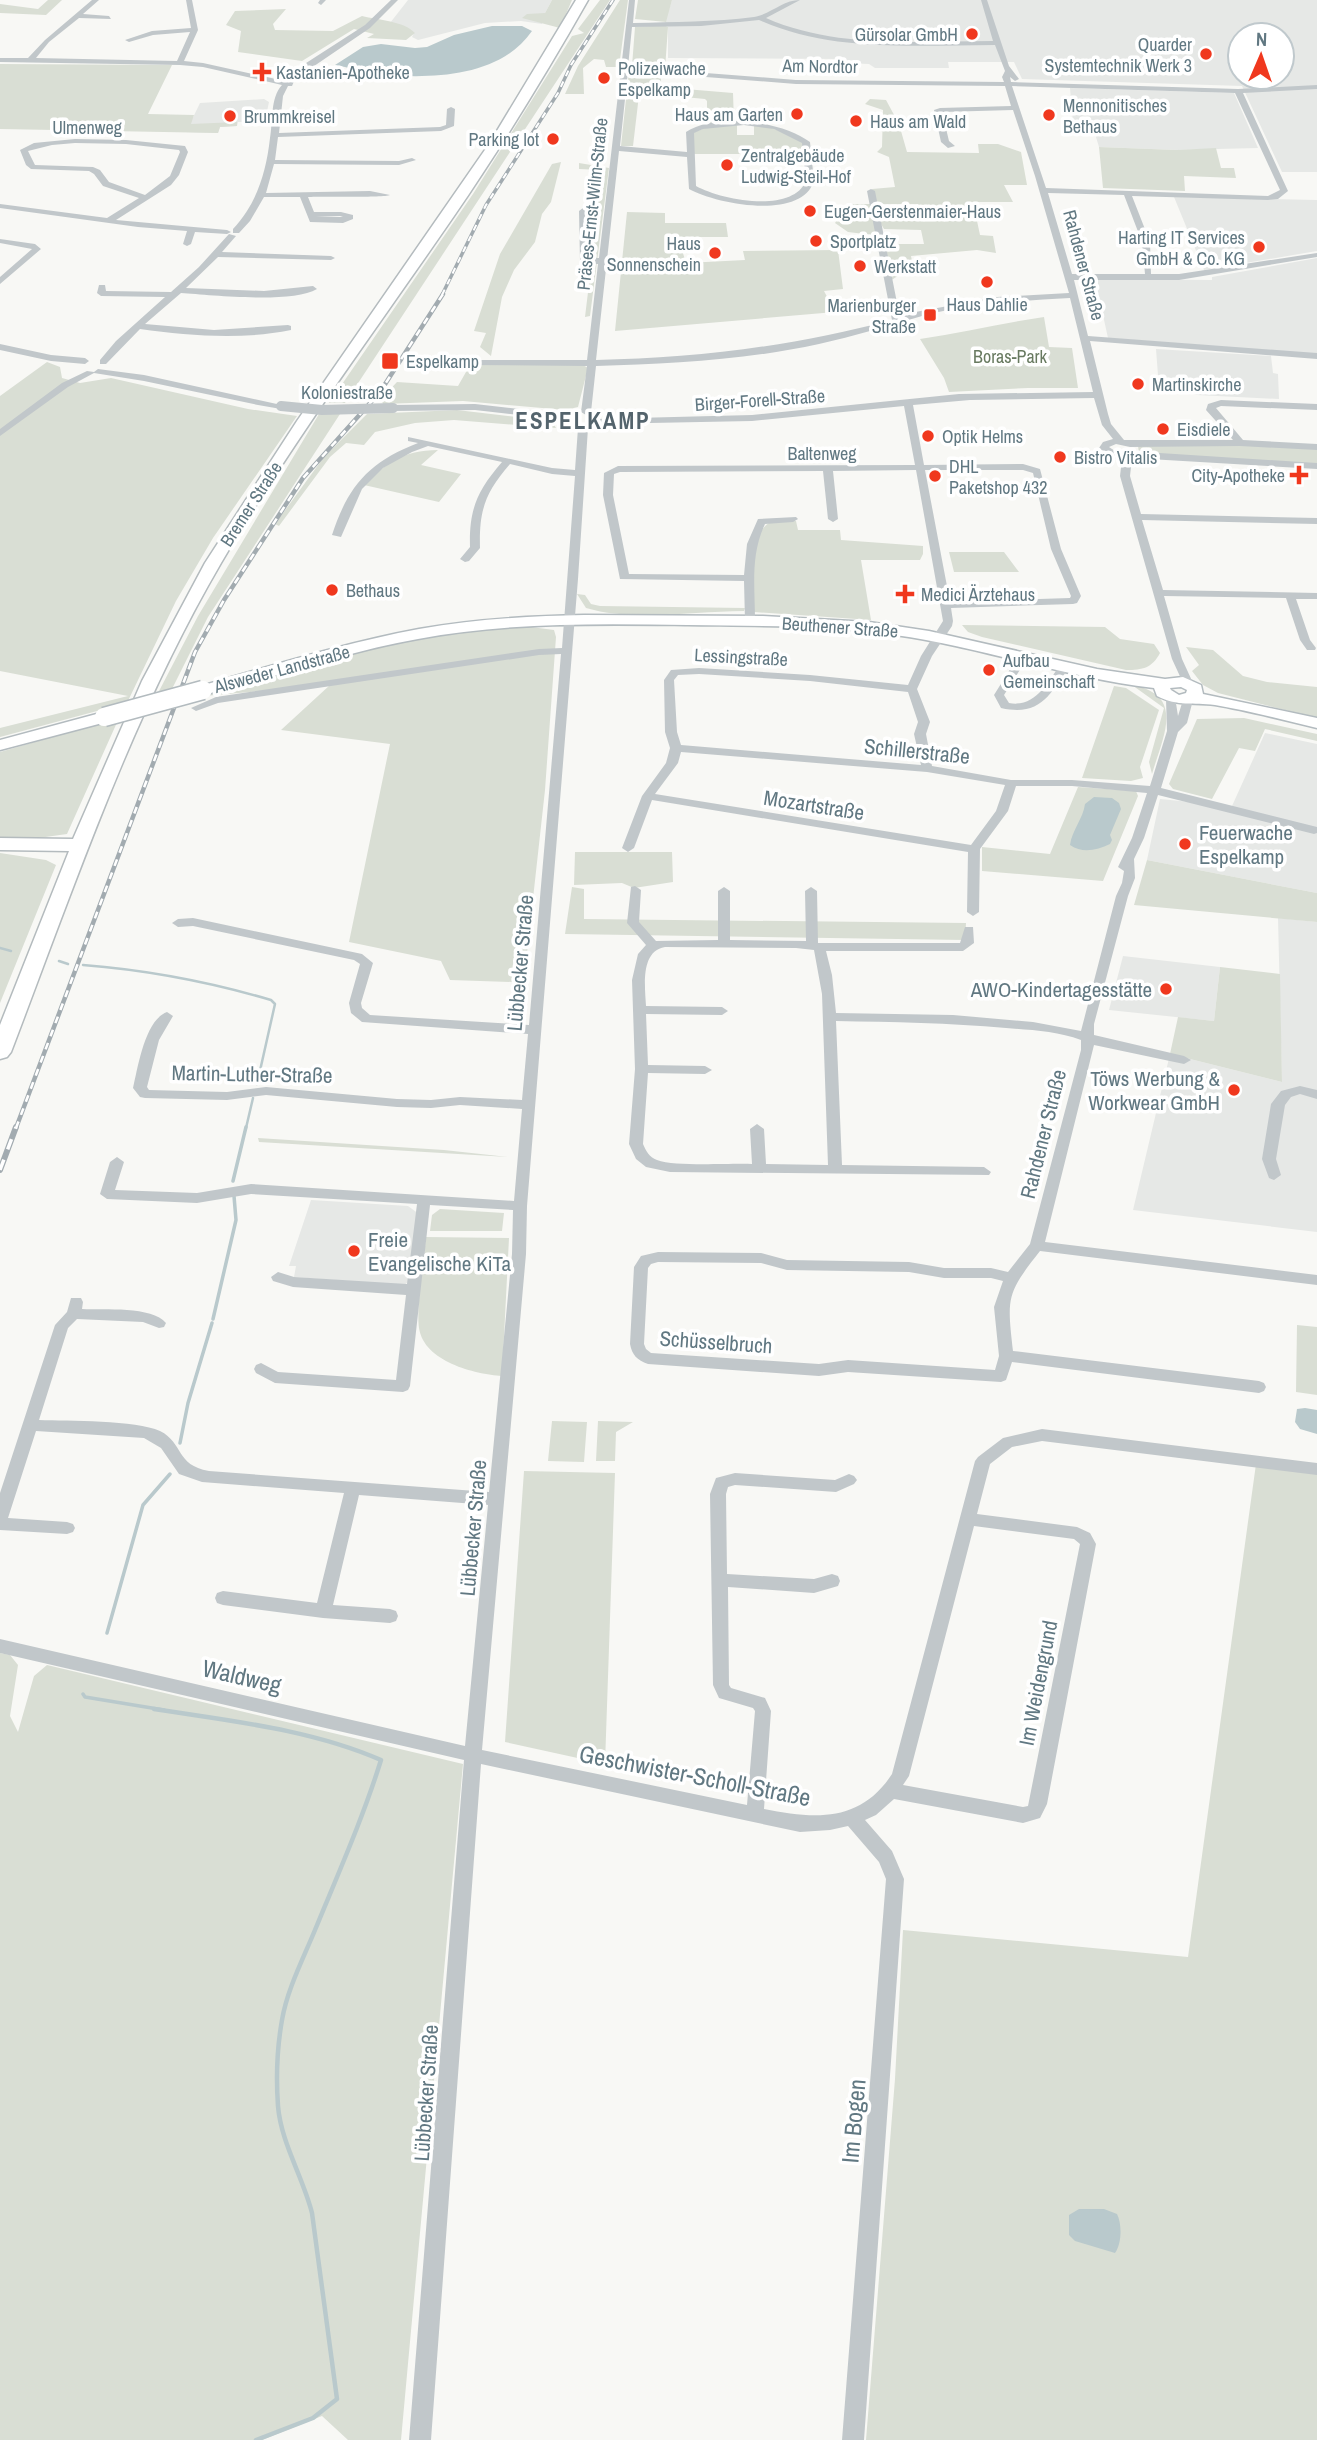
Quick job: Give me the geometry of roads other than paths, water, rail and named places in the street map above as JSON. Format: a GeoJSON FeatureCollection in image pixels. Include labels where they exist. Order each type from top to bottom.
{"type":"FeatureCollection","features":[{"type":"Feature","properties":{"kind":"main road","name":"Bremer Straße"},"geometry":{"type":"LineString","coordinates":[[0,1052],[132,720],[184,614],[267,478],[505,130],[582,0]]}},
{"type":"Feature","properties":{"kind":"main road","name":"Beuthener Straße"},"geometry":{"type":"LineString","coordinates":[[570,620],[836,624],[941,637],[1317,723]]}},
{"type":"Feature","properties":{"kind":"main road","name":"Alsweder Landstraße"},"geometry":{"type":"LineString","coordinates":[[0,745],[420,634],[480,625],[570,620]]}},
{"type":"Feature","properties":{"kind":"main road"},"geometry":{"type":"LineString","coordinates":[[0,846],[78,851]]}},
{"type":"Feature","properties":{"kind":"street"},"geometry":{"type":"LineString","coordinates":[[30,61],[47,41],[96,0]]}},
{"type":"Feature","properties":{"kind":"street"},"geometry":{"type":"LineString","coordinates":[[180,63],[195,30],[189,0]]}},
{"type":"Feature","properties":{"kind":"street"},"geometry":{"type":"LineString","coordinates":[[0,433],[65,385],[99,368],[116,347],[216,254],[262,195],[272,162],[285,89],[314,61],[372,25],[395,0]]}},
{"type":"Feature","properties":{"kind":"street","name":"Präses-Ernst-Wilm-Straße"},"geometry":{"type":"LineString","coordinates":[[586,412],[632,0]]}},
{"type":"Feature","properties":{"kind":"street"},"geometry":{"type":"LineString","coordinates":[[630,25],[760,18],[797,0]]}},
{"type":"Feature","properties":{"kind":"street","name":"Rahdener Straße"},"geometry":{"type":"LineString","coordinates":[[986,0],[996,43],[1012,84],[1074,295],[1107,425],[1127,449]]}},
{"type":"Feature","properties":{"kind":"street"},"geometry":{"type":"LineString","coordinates":[[79,16],[110,18]]}},
{"type":"Feature","properties":{"kind":"street"},"geometry":{"type":"LineString","coordinates":[[760,18],[792,30],[825,37],[996,43]]}},
{"type":"Feature","properties":{"kind":"street"},"geometry":{"type":"LineString","coordinates":[[129,40],[152,33],[195,30]]}},
{"type":"Feature","properties":{"kind":"street"},"geometry":{"type":"LineString","coordinates":[[0,61],[203,65],[285,89]]}},
{"type":"Feature","properties":{"kind":"street","name":"Am Nordtor"},"geometry":{"type":"LineString","coordinates":[[624,69],[796,82],[1012,84],[1226,91]]}},
{"type":"Feature","properties":{"kind":"street","name":"Am Nordtor"},"geometry":{"type":"LineString","coordinates":[[1296,88],[1317,87]]}},
{"type":"Feature","properties":{"kind":"street"},"geometry":{"type":"LineString","coordinates":[[1044,190],[1268,198],[1280,195],[1284,191],[1238,91]]}},
{"type":"Feature","properties":{"kind":"street"},"geometry":{"type":"LineString","coordinates":[[951,146],[944,142],[937,112],[940,110],[1017,108]]}},
{"type":"Feature","properties":{"kind":"street"},"geometry":{"type":"LineString","coordinates":[[275,135],[440,129],[450,126],[452,109]]}},
{"type":"Feature","properties":{"kind":"street"},"geometry":{"type":"LineString","coordinates":[[744,123],[769,125],[790,132],[806,142],[810,181],[799,194],[779,200],[749,203],[720,200],[692,187],[689,155],[689,134],[697,128],[744,123]]}},
{"type":"Feature","properties":{"kind":"street","name":"Ulmenweg"},"geometry":{"type":"LineString","coordinates":[[109,221],[172,179],[184,152],[182,148],[139,143],[52,142],[32,145],[24,150],[30,165],[34,167],[90,169],[97,172],[106,184],[144,197]]}},
{"type":"Feature","properties":{"kind":"street"},"geometry":{"type":"LineString","coordinates":[[616,148],[689,155]]}},
{"type":"Feature","properties":{"kind":"street"},"geometry":{"type":"LineString","coordinates":[[272,162],[399,163],[412,160]]}},
{"type":"Feature","properties":{"kind":"street"},"geometry":{"type":"LineString","coordinates":[[870,191],[896,321]]}},
{"type":"Feature","properties":{"kind":"street"},"geometry":{"type":"LineString","coordinates":[[262,195],[370,192],[386,195]]}},
{"type":"Feature","properties":{"kind":"street"},"geometry":{"type":"LineString","coordinates":[[1127,193],[1146,242],[1148,273]]}},
{"type":"Feature","properties":{"kind":"street"},"geometry":{"type":"LineString","coordinates":[[303,195],[311,215]]}},
{"type":"Feature","properties":{"kind":"street"},"geometry":{"type":"LineString","coordinates":[[0,206],[138,225],[231,233]]}},
{"type":"Feature","properties":{"kind":"street"},"geometry":{"type":"LineString","coordinates":[[590,208],[583,211],[584,261],[604,261]]}},
{"type":"Feature","properties":{"kind":"street"},"geometry":{"type":"LineString","coordinates":[[134,237],[138,225]]}},
{"type":"Feature","properties":{"kind":"street"},"geometry":{"type":"LineString","coordinates":[[187,244],[192,230]]}},
{"type":"Feature","properties":{"kind":"street"},"geometry":{"type":"LineString","coordinates":[[0,241],[37,249],[0,281]]}},
{"type":"Feature","properties":{"kind":"street"},"geometry":{"type":"LineString","coordinates":[[216,254],[331,258]]}},
{"type":"Feature","properties":{"kind":"street"},"geometry":{"type":"LineString","coordinates":[[1068,276],[1179,277],[1317,255]]}},
{"type":"Feature","properties":{"kind":"street"},"geometry":{"type":"LineString","coordinates":[[102,287],[101,293],[249,293],[313,289]]}},
{"type":"Feature","properties":{"kind":"street"},"geometry":{"type":"LineString","coordinates":[[467,363],[676,360],[763,352],[810,345],[918,314],[997,300],[1074,295]]}},
{"type":"Feature","properties":{"kind":"street"},"geometry":{"type":"LineString","coordinates":[[139,326],[191,332],[265,332],[288,328]]}},
{"type":"Feature","properties":{"kind":"street"},"geometry":{"type":"LineString","coordinates":[[1083,338],[1317,356]]}},
{"type":"Feature","properties":{"kind":"street"},"geometry":{"type":"LineString","coordinates":[[0,347],[99,368]]}},
{"type":"Feature","properties":{"kind":"street"},"geometry":{"type":"LineString","coordinates":[[65,385],[83,365],[116,347]]}},
{"type":"Feature","properties":{"kind":"street"},"geometry":{"type":"LineString","coordinates":[[83,365],[99,368]]}},
{"type":"Feature","properties":{"kind":"street","name":"Koloniestraße"},"geometry":{"type":"LineString","coordinates":[[99,368],[251,403],[322,410],[475,407],[565,417]]}},
{"type":"Feature","properties":{"kind":"street","name":"Birger-Forell-Straße"},"geometry":{"type":"LineString","coordinates":[[599,421],[752,418],[969,397],[1098,395]]}},
{"type":"Feature","properties":{"kind":"street"},"geometry":{"type":"LineString","coordinates":[[908,403],[948,621],[941,637],[925,659],[912,689],[924,722],[920,734],[927,769]]}},
{"type":"Feature","properties":{"kind":"street"},"geometry":{"type":"LineString","coordinates":[[1240,443],[1211,410],[1211,406],[1221,403],[1317,407]]}},
{"type":"Feature","properties":{"kind":"street"},"geometry":{"type":"LineString","coordinates":[[573,412],[586,412],[596,415],[599,421],[583,428],[567,425],[565,417],[573,412]]}},
{"type":"Feature","properties":{"kind":"street"},"geometry":{"type":"LineString","coordinates":[[570,620],[583,428]]}},
{"type":"Feature","properties":{"kind":"street"},"geometry":{"type":"LineString","coordinates":[[411,439],[552,471],[580,473]]}},
{"type":"Feature","properties":{"kind":"street"},"geometry":{"type":"LineString","coordinates":[[337,536],[346,504],[378,467],[393,456],[428,443]]}},
{"type":"Feature","properties":{"kind":"street"},"geometry":{"type":"LineString","coordinates":[[1112,455],[1127,449],[1240,443],[1317,447]]}},
{"type":"Feature","properties":{"kind":"street"},"geometry":{"type":"LineString","coordinates":[[1180,691],[1177,659],[1125,476],[1104,446],[1317,466]]}},
{"type":"Feature","properties":{"kind":"street"},"geometry":{"type":"LineString","coordinates":[[1125,476],[1127,449]]}},
{"type":"Feature","properties":{"kind":"street"},"geometry":{"type":"LineString","coordinates":[[465,559],[475,548],[473,522],[479,500],[490,481],[508,461]]}},
{"type":"Feature","properties":{"kind":"street"},"geometry":{"type":"LineString","coordinates":[[828,468],[833,519]]}},
{"type":"Feature","properties":{"kind":"street","name":"Baltenweg"},"geometry":{"type":"LineString","coordinates":[[750,578],[624,577],[608,495],[609,473],[612,470],[828,468],[1032,468],[1037,471],[1056,549],[1076,596],[1073,601],[945,605]]}},
{"type":"Feature","properties":{"kind":"street"},"geometry":{"type":"LineString","coordinates":[[1136,517],[1317,521]]}},
{"type":"Feature","properties":{"kind":"street"},"geometry":{"type":"LineString","coordinates":[[750,621],[751,551],[755,530],[761,522],[793,519]]}},
{"type":"Feature","properties":{"kind":"street"},"geometry":{"type":"LineString","coordinates":[[1160,593],[1317,596]]}},
{"type":"Feature","properties":{"kind":"street"},"geometry":{"type":"LineString","coordinates":[[1290,596],[1305,640],[1311,648]]}},
{"type":"Feature","properties":{"kind":"street","name":"Lübbecker Straße"},"geometry":{"type":"LineString","coordinates":[[420,2440],[473,1755],[519,1254],[528,1105],[570,620]]}},
{"type":"Feature","properties":{"kind":"street"},"geometry":{"type":"LineString","coordinates":[[196,708],[216,700],[352,678],[539,652],[567,651]]}},
{"type":"Feature","properties":{"kind":"street"},"geometry":{"type":"LineString","coordinates":[[1023,657],[999,695],[1005,705],[1014,708],[1032,706],[1039,701],[1065,666]]}},
{"type":"Feature","properties":{"kind":"street","name":"Lessingstraße"},"geometry":{"type":"LineString","coordinates":[[676,748],[671,732],[669,680],[674,672],[699,671],[810,678],[912,689]]}},
{"type":"Feature","properties":{"kind":"street","name":"Rahdener Straße"},"geometry":{"type":"LineString","coordinates":[[1001,1376],[1006,1356],[1001,1307],[1011,1278],[1037,1246],[1087,1050],[1088,1024],[1122,895],[1129,878],[1129,860],[1173,731],[1181,723],[1180,691]]}},
{"type":"Feature","properties":{"kind":"street"},"geometry":{"type":"LineString","coordinates":[[628,848],[648,796],[672,763],[676,748]]}},
{"type":"Feature","properties":{"kind":"street","name":"Schillerstraße"},"geometry":{"type":"LineString","coordinates":[[676,748],[927,769],[1011,783],[1072,783],[1154,790],[1314,830]]}},
{"type":"Feature","properties":{"kind":"street"},"geometry":{"type":"LineString","coordinates":[[973,912],[974,849],[1000,817],[1009,800],[1011,783]]}},
{"type":"Feature","properties":{"kind":"street","name":"Mozartstraße"},"geometry":{"type":"LineString","coordinates":[[648,796],[974,849]]}},
{"type":"Feature","properties":{"kind":"street"},"geometry":{"type":"LineString","coordinates":[[635,890],[633,923],[653,945]]}},
{"type":"Feature","properties":{"kind":"street"},"geometry":{"type":"LineString","coordinates":[[724,891],[724,944]]}},
{"type":"Feature","properties":{"kind":"street"},"geometry":{"type":"LineString","coordinates":[[811,891],[815,947],[824,960],[830,1017],[835,1090],[835,1170]]}},
{"type":"Feature","properties":{"kind":"street"},"geometry":{"type":"LineString","coordinates":[[178,923],[193,922],[358,957],[367,963],[355,1003],[356,1010],[367,1019],[535,1030]]}},
{"type":"Feature","properties":{"kind":"street"},"geometry":{"type":"LineString","coordinates":[[969,930],[968,943],[963,947],[653,945],[644,954],[638,979],[642,1069],[636,1144],[641,1156],[651,1164],[670,1167],[984,1172]]}},
{"type":"Feature","properties":{"kind":"street"},"geometry":{"type":"LineString","coordinates":[[638,1010],[722,1011]]}},
{"type":"Feature","properties":{"kind":"street","name":"Martin-Luther-Straße"},"geometry":{"type":"LineString","coordinates":[[167,1016],[159,1024],[149,1055],[140,1088],[145,1094],[227,1096],[266,1091],[374,1098],[397,1103],[460,1101],[528,1105]]}},
{"type":"Feature","properties":{"kind":"street"},"geometry":{"type":"LineString","coordinates":[[830,1017],[953,1019],[1032,1026],[1184,1060]]}},
{"type":"Feature","properties":{"kind":"street"},"geometry":{"type":"LineString","coordinates":[[642,1069],[705,1070]]}},
{"type":"Feature","properties":{"kind":"street"},"geometry":{"type":"LineString","coordinates":[[1274,1175],[1269,1159],[1278,1104],[1286,1094],[1300,1090],[1317,1095]]}},
{"type":"Feature","properties":{"kind":"street"},"geometry":{"type":"LineString","coordinates":[[757,1129],[759,1168]]}},
{"type":"Feature","properties":{"kind":"street"},"geometry":{"type":"LineString","coordinates":[[117,1162],[107,1194],[197,1198],[251,1189],[520,1206]]}},
{"type":"Feature","properties":{"kind":"street"},"geometry":{"type":"LineString","coordinates":[[261,1369],[275,1377],[403,1386],[424,1201]]}},
{"type":"Feature","properties":{"kind":"street"},"geometry":{"type":"LineString","coordinates":[[1037,1246],[1317,1280]]}},
{"type":"Feature","properties":{"kind":"street","name":"Schüsselbruch"},"geometry":{"type":"LineString","coordinates":[[1001,1376],[848,1367],[820,1370],[648,1358],[639,1352],[637,1344],[641,1267],[646,1260],[658,1257],[761,1258],[787,1265],[909,1267],[944,1273],[991,1273],[1011,1278]]}},
{"type":"Feature","properties":{"kind":"street"},"geometry":{"type":"LineString","coordinates":[[278,1277],[293,1282],[413,1290]]}},
{"type":"Feature","properties":{"kind":"street"},"geometry":{"type":"LineString","coordinates":[[67,1528],[2,1524],[0,1517],[62,1325],[75,1308],[145,1317],[159,1323]]}},
{"type":"Feature","properties":{"kind":"street"},"geometry":{"type":"LineString","coordinates":[[1006,1356],[1259,1387]]}},
{"type":"Feature","properties":{"kind":"street"},"geometry":{"type":"LineString","coordinates":[[30,1424],[146,1432],[160,1437],[172,1448],[180,1466],[191,1473],[209,1477],[497,1499]]}},
{"type":"Feature","properties":{"kind":"street","name":"Geschwister-Scholl-Straße"},"geometry":{"type":"LineString","coordinates":[[473,1755],[800,1824],[830,1824],[853,1819],[892,1791],[906,1762],[983,1461],[1008,1442],[1041,1435],[1317,1469]]}},
{"type":"Feature","properties":{"kind":"street"},"geometry":{"type":"LineString","coordinates":[[755,1816],[763,1711],[759,1703],[731,1698],[721,1685],[718,1494],[721,1482],[735,1479],[836,1486],[849,1480]]}},
{"type":"Feature","properties":{"kind":"street"},"geometry":{"type":"LineString","coordinates":[[323,1611],[353,1489]]}},
{"type":"Feature","properties":{"kind":"street","name":"Im Weidengrund"},"geometry":{"type":"LineString","coordinates":[[892,1791],[1023,1815],[1034,1813],[1038,1804],[1088,1544],[1084,1537],[1077,1533],[966,1519]]}},
{"type":"Feature","properties":{"kind":"street"},"geometry":{"type":"LineString","coordinates":[[720,1580],[814,1586],[832,1581]]}},
{"type":"Feature","properties":{"kind":"street"},"geometry":{"type":"LineString","coordinates":[[223,1598],[323,1611],[390,1616]]}},
{"type":"Feature","properties":{"kind":"street","name":"Waldweg"},"geometry":{"type":"LineString","coordinates":[[0,1646],[473,1755]]}},
{"type":"Feature","properties":{"kind":"street","name":"Im Bogen"},"geometry":{"type":"LineString","coordinates":[[853,1819],[886,1857],[895,1879],[853,2440]]}},
{"type":"Feature","properties":{"kind":"waterway"},"geometry":{"type":"LineString","coordinates":[[0,948],[11,951]]}},
{"type":"Feature","properties":{"kind":"waterway"},"geometry":{"type":"LineString","coordinates":[[59,961],[68,964]]}},
{"type":"Feature","properties":{"kind":"waterway"},"geometry":{"type":"LineString","coordinates":[[83,965],[178,978],[271,1000],[275,1004],[257,1084]]}},
{"type":"Feature","properties":{"kind":"waterway"},"geometry":{"type":"LineString","coordinates":[[246,1128],[253,1098]]}},
{"type":"Feature","properties":{"kind":"waterway"},"geometry":{"type":"LineString","coordinates":[[233,1181],[246,1127]]}},
{"type":"Feature","properties":{"kind":"waterway"},"geometry":{"type":"LineString","coordinates":[[213,1319],[236,1220],[234,1196]]}},
{"type":"Feature","properties":{"kind":"waterway"},"geometry":{"type":"LineString","coordinates":[[180,1443],[188,1403],[212,1323]]}},
{"type":"Feature","properties":{"kind":"waterway"},"geometry":{"type":"LineString","coordinates":[[107,1633],[143,1505],[170,1474]]}},
{"type":"Feature","properties":{"kind":"waterway"},"geometry":{"type":"LineString","coordinates":[[83,1694],[85,1697],[164,1710]]}},
{"type":"Feature","properties":{"kind":"waterway"},"geometry":{"type":"LineString","coordinates":[[154,1709],[298,1733],[354,1749],[381,1760],[350,1846],[291,1986],[284,2009],[278,2052],[280,2120],[312,2213],[337,2399],[313,2418],[256,2440]]}},
{"type":"Feature","properties":{"kind":"railway"},"geometry":{"type":"LineString","coordinates":[[442,295],[486,205],[558,93],[571,65],[613,0]]}},
{"type":"Feature","properties":{"kind":"railway"},"geometry":{"type":"LineString","coordinates":[[16,1128],[195,652],[224,600],[303,478],[380,392],[443,294]]}},
{"type":"Feature","properties":{"kind":"railway"},"geometry":{"type":"LineString","coordinates":[[0,1170],[16,1127]]}},
{"type":"Feature","properties":{"kind":"place","name":"Gürsolar GmbH"},"geometry":{"type":"Point","coordinates":[972,34]}},
{"type":"Feature","properties":{"kind":"place","name":"Quarder Systemtechnik Werk 3"},"geometry":{"type":"Point","coordinates":[1206,54]}},
{"type":"Feature","properties":{"kind":"place","name":"Kastanien-Apotheke"},"geometry":{"type":"Point","coordinates":[262,72]}},
{"type":"Feature","properties":{"kind":"place","name":"Polizeiwache Espelkamp"},"geometry":{"type":"Point","coordinates":[604,78]}},
{"type":"Feature","properties":{"kind":"place","name":"Haus am Garten"},"geometry":{"type":"Point","coordinates":[797,114]}},
{"type":"Feature","properties":{"kind":"place","name":"Mennonitisches Bethaus"},"geometry":{"type":"Point","coordinates":[1049,115]}},
{"type":"Feature","properties":{"kind":"place","name":"Brummkreisel"},"geometry":{"type":"Point","coordinates":[230,116]}},
{"type":"Feature","properties":{"kind":"place","name":"Haus am Wald"},"geometry":{"type":"Point","coordinates":[856,121]}},
{"type":"Feature","properties":{"kind":"place","name":"Parking lot"},"geometry":{"type":"Point","coordinates":[553,139]}},
{"type":"Feature","properties":{"kind":"place","name":"Zentralgebäude Ludwig-Steil-Hof"},"geometry":{"type":"Point","coordinates":[727,165]}},
{"type":"Feature","properties":{"kind":"place","name":"Eugen-Gerstenmaier-Haus"},"geometry":{"type":"Point","coordinates":[810,211]}},
{"type":"Feature","properties":{"kind":"place","name":"Sportplatz"},"geometry":{"type":"Point","coordinates":[816,241]}},
{"type":"Feature","properties":{"kind":"place","name":"Harting IT Services GmbH & Co. KG"},"geometry":{"type":"Point","coordinates":[1259,247]}},
{"type":"Feature","properties":{"kind":"place","name":"Haus Sonnenschein"},"geometry":{"type":"Point","coordinates":[715,253]}},
{"type":"Feature","properties":{"kind":"place","name":"Werkstatt"},"geometry":{"type":"Point","coordinates":[860,266]}},
{"type":"Feature","properties":{"kind":"place","name":"Haus Dahlie"},"geometry":{"type":"Point","coordinates":[987,282]}},
{"type":"Feature","properties":{"kind":"place","name":"Marienburger Straße"},"geometry":{"type":"Point","coordinates":[930,315]}},
{"type":"Feature","properties":{"kind":"place","name":"Espelkamp"},"geometry":{"type":"Point","coordinates":[390,361]}},
{"type":"Feature","properties":{"kind":"place","name":"Martinskirche"},"geometry":{"type":"Point","coordinates":[1138,384]}},
{"type":"Feature","properties":{"kind":"place","name":"Eisdiele"},"geometry":{"type":"Point","coordinates":[1163,429]}},
{"type":"Feature","properties":{"kind":"place","name":"Optik Helms"},"geometry":{"type":"Point","coordinates":[928,436]}},
{"type":"Feature","properties":{"kind":"place","name":"Bistro Vitalis"},"geometry":{"type":"Point","coordinates":[1060,457]}},
{"type":"Feature","properties":{"kind":"place","name":"City-Apotheke"},"geometry":{"type":"Point","coordinates":[1299,475]}},
{"type":"Feature","properties":{"kind":"place","name":"DHL Paketshop 432"},"geometry":{"type":"Point","coordinates":[935,476]}},
{"type":"Feature","properties":{"kind":"place","name":"Bethaus"},"geometry":{"type":"Point","coordinates":[332,590]}},
{"type":"Feature","properties":{"kind":"place","name":"Medici Ärztehaus"},"geometry":{"type":"Point","coordinates":[905,594]}},
{"type":"Feature","properties":{"kind":"place","name":"Aufbau Gemeinschaft"},"geometry":{"type":"Point","coordinates":[989,670]}},
{"type":"Feature","properties":{"kind":"place","name":"Feuerwache Espelkamp"},"geometry":{"type":"Point","coordinates":[1185,844]}},
{"type":"Feature","properties":{"kind":"place","name":"AWO-Kindertagesstätte"},"geometry":{"type":"Point","coordinates":[1166,989]}},
{"type":"Feature","properties":{"kind":"place","name":"Töws Werbung & Workwear GmbH"},"geometry":{"type":"Point","coordinates":[1234,1090]}},
{"type":"Feature","properties":{"kind":"place","name":"Freie Evangelische KiTa"},"geometry":{"type":"Point","coordinates":[354,1251]}},
{"type":"Feature","properties":{"kind":"district","name":"ESPELKAMP"},"geometry":{"type":"Point","coordinates":[583,420]}},
{"type":"Feature","properties":{"kind":"park label","name":"Boras-Park"},"geometry":{"type":"Point","coordinates":[1010,356]}}]}
